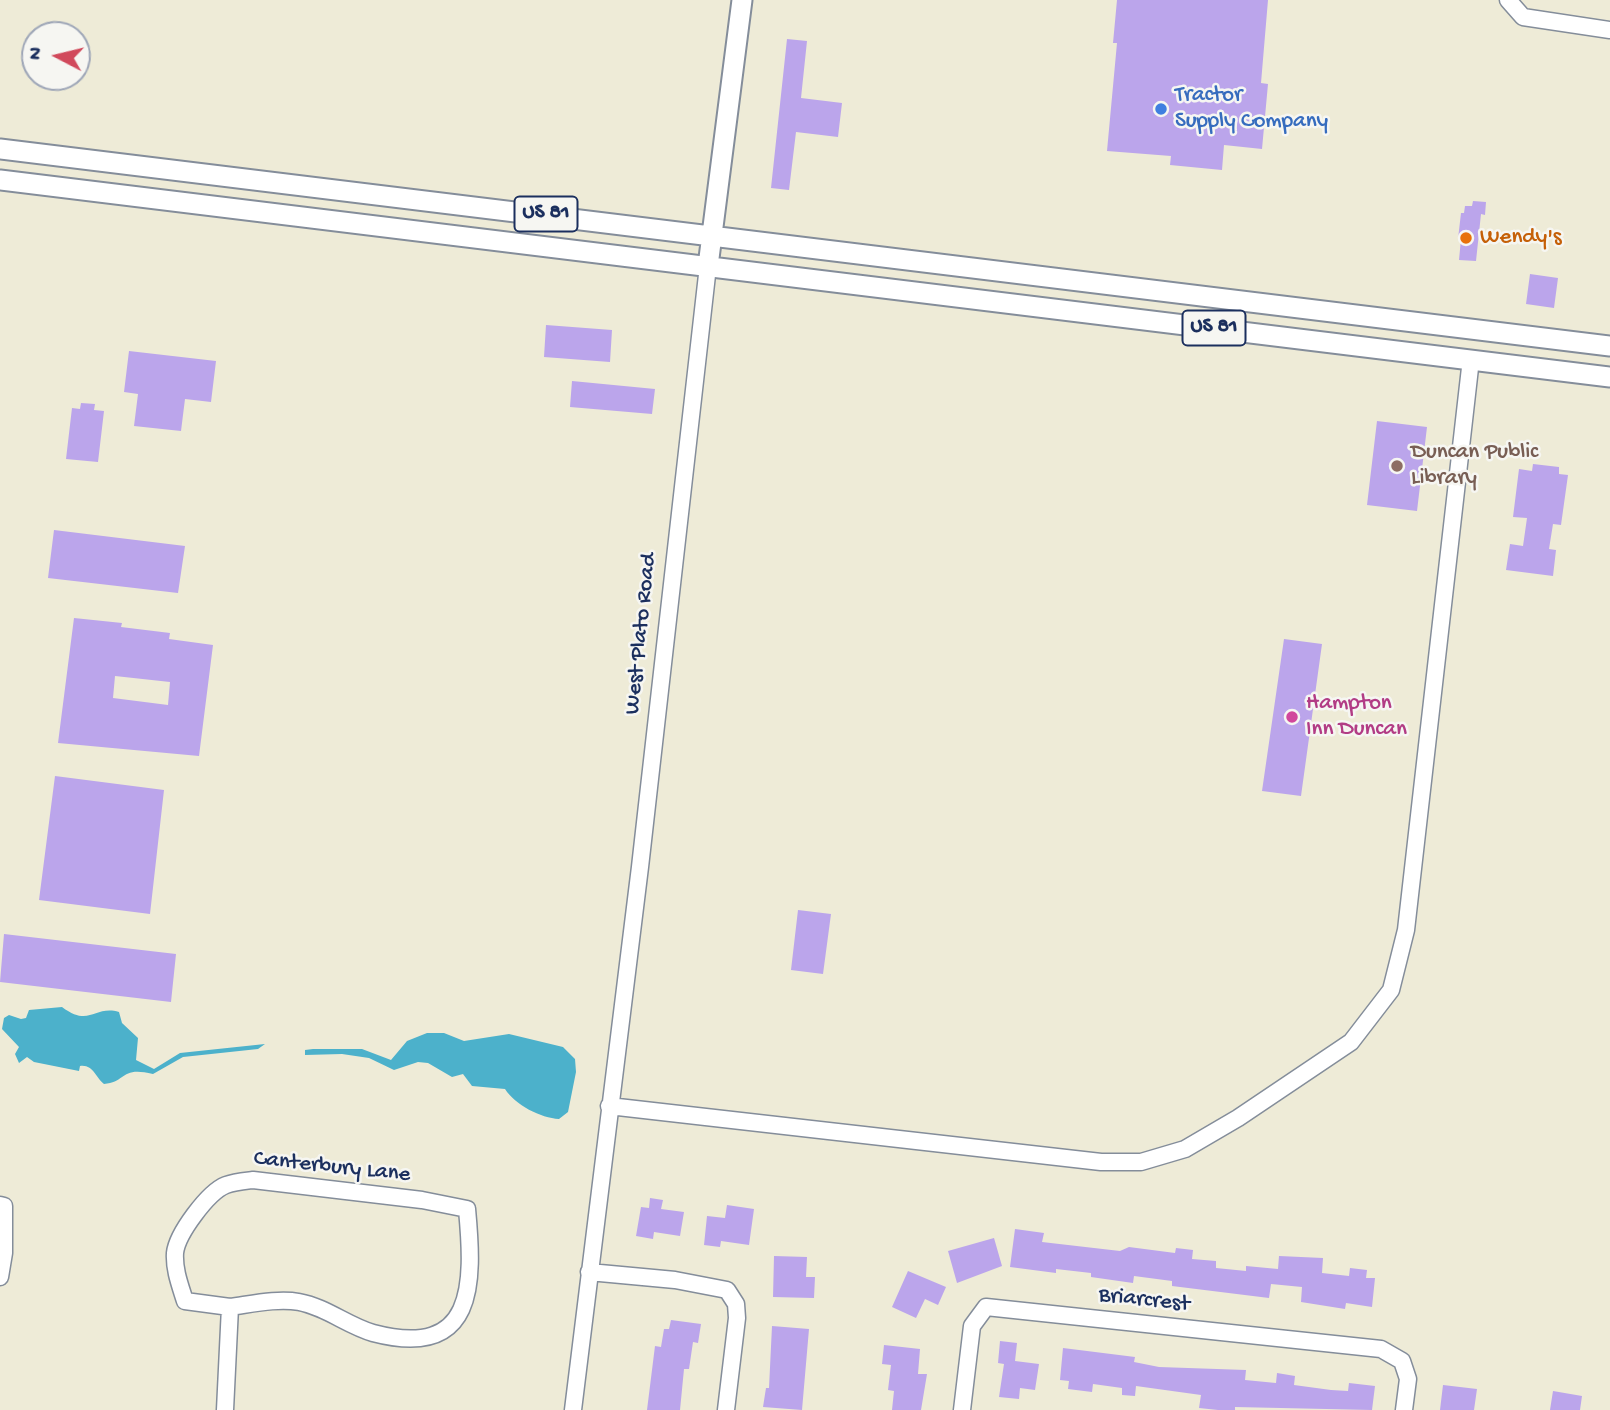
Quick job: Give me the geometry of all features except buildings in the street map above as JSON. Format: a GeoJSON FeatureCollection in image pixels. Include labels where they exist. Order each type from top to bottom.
{"type":"FeatureCollection","features":[{"type":"Feature","properties":{"kind":"main road","name":"West Plato Road"},"geometry":{"type":"LineString","coordinates":[[708,266],[742,0]]}},
{"type":"Feature","properties":{"kind":"main road","name":"US 81"},"geometry":{"type":"LineString","coordinates":[[0,149],[712,234],[1610,346]]}},
{"type":"Feature","properties":{"kind":"main road"},"geometry":{"type":"LineString","coordinates":[[252,211],[256,179]]}},
{"type":"Feature","properties":{"kind":"main road","name":"US 81"},"geometry":{"type":"LineString","coordinates":[[0,180],[1610,376]]}},
{"type":"Feature","properties":{"kind":"main road"},"geometry":{"type":"LineString","coordinates":[[1070,310],[1074,279]]}},
{"type":"Feature","properties":{"kind":"main road"},"geometry":{"type":"LineString","coordinates":[[1480,360],[1492,330]]}},
{"type":"Feature","properties":{"kind":"street"},"geometry":{"type":"LineString","coordinates":[[1508,0],[1523,17],[1610,30]]}},
{"type":"Feature","properties":{"kind":"street","name":"West Plato Road"},"geometry":{"type":"LineString","coordinates":[[573,1410],[640,867],[708,266]]}},
{"type":"Feature","properties":{"kind":"street"},"geometry":{"type":"LineString","coordinates":[[609,1106],[1101,1162],[1141,1162],[1185,1149],[1238,1118],[1351,1042],[1391,990],[1406,930],[1480,360]]}},
{"type":"Feature","properties":{"kind":"street","name":"Canterbury Lane"},"geometry":{"type":"LineString","coordinates":[[253,1180],[422,1200],[467,1209],[472,1258],[469,1293],[454,1323],[429,1338],[401,1338],[371,1332],[299,1302],[230,1307],[185,1301],[175,1271],[175,1250],[184,1232],[212,1194],[226,1185],[253,1180]]}},
{"type":"Feature","properties":{"kind":"street"},"geometry":{"type":"LineString","coordinates":[[0,1276],[4,1252],[2,1205]]}},
{"type":"Feature","properties":{"kind":"street"},"geometry":{"type":"LineString","coordinates":[[589,1272],[675,1279],[727,1290],[736,1304],[737,1318],[726,1410]]}},
{"type":"Feature","properties":{"kind":"street"},"geometry":{"type":"LineString","coordinates":[[225,1410],[230,1307]]}},
{"type":"Feature","properties":{"kind":"street","name":"Briarcrest"},"geometry":{"type":"LineString","coordinates":[[962,1410],[972,1326],[986,1307],[1377,1349],[1402,1361],[1408,1379],[1404,1410]]}},
{"type":"Feature","properties":{"kind":"water"},"geometry":{"type":"Polygon","coordinates":[[[62,1007],[79,1016],[103,1011],[119,1012],[122,1023],[138,1038],[136,1060],[154,1069],[180,1053],[265,1044],[258,1049],[183,1057],[153,1074],[129,1073],[104,1084],[91,1069],[84,1066],[80,1066],[79,1071],[34,1062],[27,1057],[19,1063],[15,1054],[19,1047],[2,1029],[4,1018],[9,1015],[21,1019],[26,1018],[29,1010],[62,1007]]]}},
{"type":"Feature","properties":{"kind":"water"},"geometry":{"type":"Polygon","coordinates":[[[427,1033],[444,1033],[464,1041],[509,1034],[563,1047],[575,1059],[576,1072],[568,1112],[559,1119],[544,1116],[529,1110],[505,1089],[472,1086],[463,1074],[452,1077],[428,1063],[418,1062],[394,1070],[369,1058],[342,1054],[305,1055],[305,1050],[313,1049],[362,1049],[391,1060],[407,1041],[427,1033]]]}},
{"type":"Feature","properties":{"kind":"place","name":"Tractor Supply Company"},"geometry":{"type":"Point","coordinates":[1161,109]}},
{"type":"Feature","properties":{"kind":"place","name":"Wendy's"},"geometry":{"type":"Point","coordinates":[1466,238]}},
{"type":"Feature","properties":{"kind":"place","name":"Duncan Public Library"},"geometry":{"type":"Point","coordinates":[1397,466]}},
{"type":"Feature","properties":{"kind":"place","name":"Hampton Inn Duncan"},"geometry":{"type":"Point","coordinates":[1292,717]}}]}
